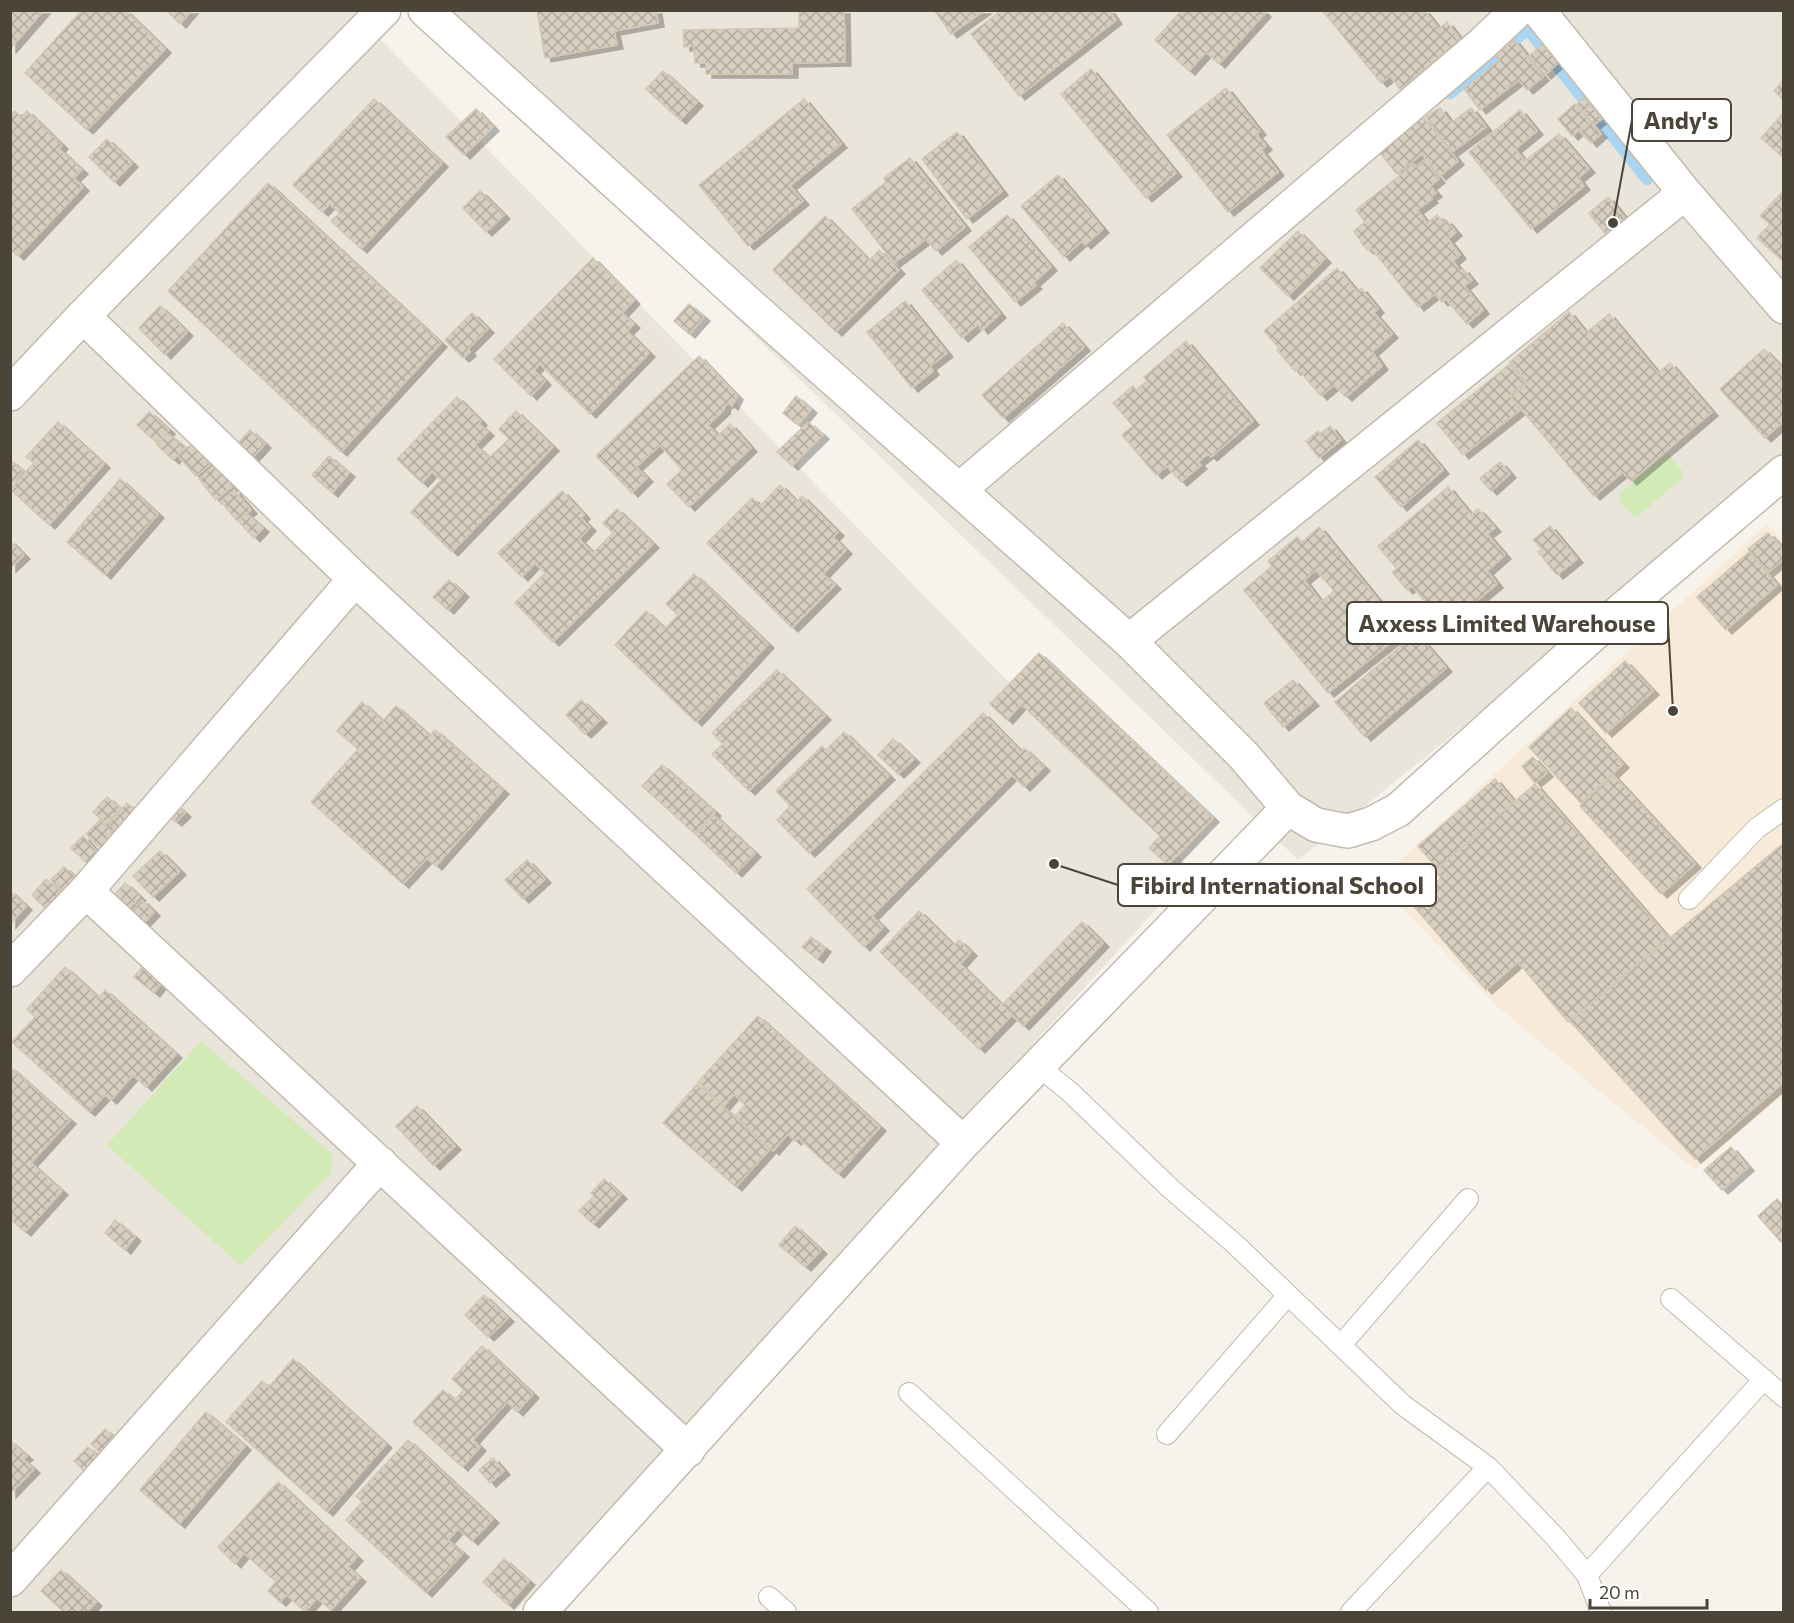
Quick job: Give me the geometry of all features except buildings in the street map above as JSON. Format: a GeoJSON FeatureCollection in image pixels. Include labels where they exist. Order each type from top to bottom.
{"type":"FeatureCollection","features":[{"type":"Feature","properties":{"kind":"street"},"geometry":{"type":"LineString","coordinates":[[10,394],[83,316],[384,10]]}},
{"type":"Feature","properties":{"kind":"street"},"geometry":{"type":"LineString","coordinates":[[425,10],[750,305],[1129,641],[1244,756],[1288,808],[1316,825],[1348,831],[1371,824],[1398,810],[1599,630],[1784,472]]}},
{"type":"Feature","properties":{"kind":"street"},"geometry":{"type":"LineString","coordinates":[[959,490],[1518,10]]}},
{"type":"Feature","properties":{"kind":"street"},"geometry":{"type":"LineString","coordinates":[[1538,10],[1685,193],[1784,307]]}},
{"type":"Feature","properties":{"kind":"street"},"geometry":{"type":"LineString","coordinates":[[1129,641],[1685,193]]}},
{"type":"Feature","properties":{"kind":"street"},"geometry":{"type":"LineString","coordinates":[[83,316],[355,579],[963,1143]]}},
{"type":"Feature","properties":{"kind":"street"},"geometry":{"type":"LineString","coordinates":[[10,970],[86,891],[355,579]]}},
{"type":"Feature","properties":{"kind":"street"},"geometry":{"type":"LineString","coordinates":[[540,1612],[963,1143],[1288,808]]}},
{"type":"Feature","properties":{"kind":"street"},"geometry":{"type":"LineString","coordinates":[[86,891],[688,1450]]}},
{"type":"Feature","properties":{"kind":"street"},"geometry":{"type":"LineString","coordinates":[[10,1580],[380,1163]]}},
{"type":"Feature","properties":{"kind":"lane"},"geometry":{"type":"LineString","coordinates":[[1689,899],[1757,828],[1784,809]]}},
{"type":"Feature","properties":{"kind":"lane"},"geometry":{"type":"LineString","coordinates":[[1038,1066],[1070,1092],[1171,1189],[1236,1245],[1403,1405],[1488,1467],[1555,1537],[1587,1575],[1601,1612]]}},
{"type":"Feature","properties":{"kind":"lane"},"geometry":{"type":"LineString","coordinates":[[1341,1345],[1468,1199]]}},
{"type":"Feature","properties":{"kind":"lane"},"geometry":{"type":"LineString","coordinates":[[1167,1434],[1288,1295]]}},
{"type":"Feature","properties":{"kind":"lane"},"geometry":{"type":"LineString","coordinates":[[1671,1299],[1784,1397]]}},
{"type":"Feature","properties":{"kind":"lane"},"geometry":{"type":"LineString","coordinates":[[1587,1575],[1764,1379]]}},
{"type":"Feature","properties":{"kind":"lane"},"geometry":{"type":"LineString","coordinates":[[909,1392],[1148,1612]]}},
{"type":"Feature","properties":{"kind":"lane"},"geometry":{"type":"LineString","coordinates":[[1351,1612],[1488,1467]]}},
{"type":"Feature","properties":{"kind":"lane"},"geometry":{"type":"LineString","coordinates":[[769,1597],[786,1612]]}},
{"type":"Feature","properties":{"kind":"shaded area"},"geometry":{"type":"Polygon","coordinates":[[[11,11],[353,11],[1192,870],[515,1612],[11,1612],[11,11]]]}},
{"type":"Feature","properties":{"kind":"shaded area"},"geometry":{"type":"Polygon","coordinates":[[[418,11],[1783,11],[1783,468],[1298,860],[418,11]]]}},
{"type":"Feature","properties":{"kind":"shaded area"},"geometry":{"type":"Polygon","coordinates":[[[1767,524],[1783,540],[1783,1095],[1695,1170],[1500,1009],[1376,882],[1767,524]]]}},
{"type":"Feature","properties":{"kind":"green space"},"geometry":{"type":"Polygon","coordinates":[[[1666,455],[1669,455],[1683,472],[1683,477],[1638,516],[1633,516],[1619,500],[1620,493],[1666,455]]]}},
{"type":"Feature","properties":{"kind":"green space"},"geometry":{"type":"Polygon","coordinates":[[[201,1041],[332,1154],[331,1173],[241,1266],[107,1145],[201,1041]]]}},
{"type":"Feature","properties":{"kind":"waterway"},"geometry":{"type":"LineString","coordinates":[[1523,23],[1647,179]]}},
{"type":"Feature","properties":{"kind":"waterway"},"geometry":{"type":"LineString","coordinates":[[1450,93],[1528,29]]}},
{"type":"Feature","properties":{"kind":"place","name":"Andy's"},"geometry":{"type":"Point","coordinates":[1613,223]}},
{"type":"Feature","properties":{"kind":"place","name":"Axxess Limited Warehouse"},"geometry":{"type":"Point","coordinates":[1673,711]}},
{"type":"Feature","properties":{"kind":"place","name":"Fibird International School"},"geometry":{"type":"Point","coordinates":[1054,864]}}]}
